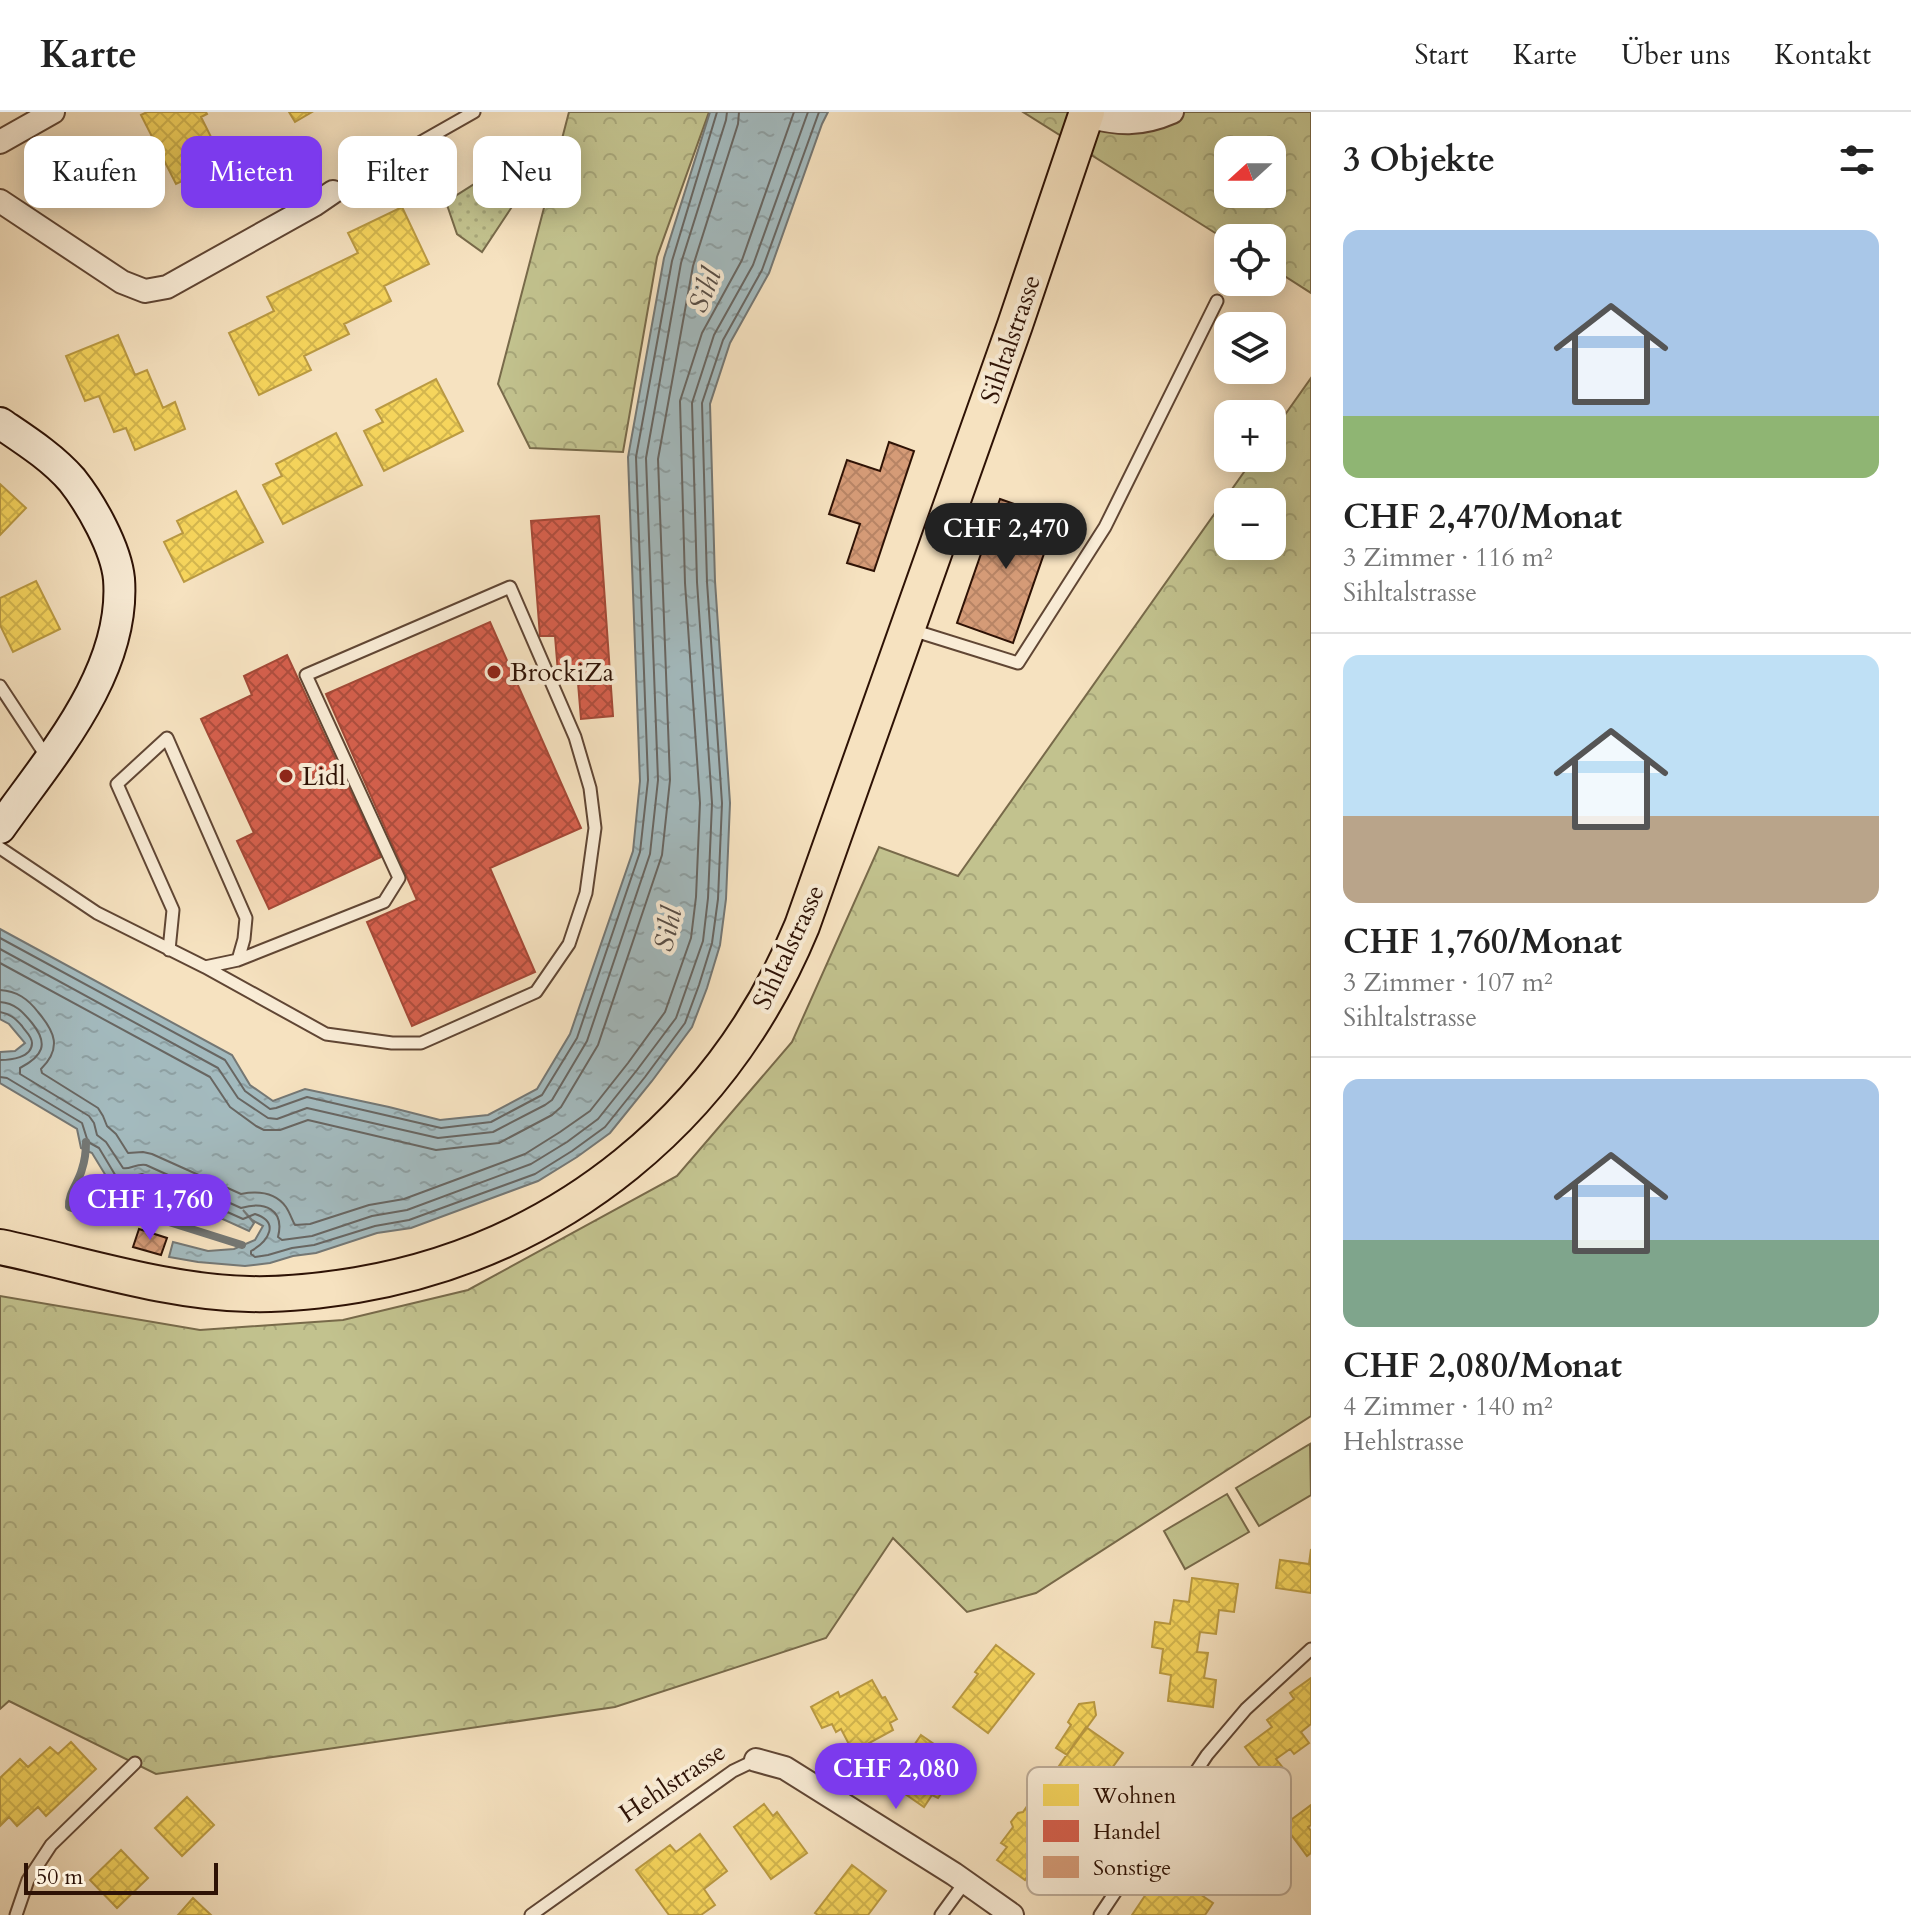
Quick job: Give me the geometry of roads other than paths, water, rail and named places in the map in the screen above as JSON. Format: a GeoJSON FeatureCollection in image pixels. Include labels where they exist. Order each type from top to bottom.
{"type":"FeatureCollection","features":[{"type":"Feature","properties":{"kind":"main road","name":"Sihltalstrasse"},"geometry":{"type":"LineString","coordinates":[[0,1247],[184,1288],[250,1294],[311,1292],[403,1276],[459,1259],[510,1238],[598,1187],[656,1140],[703,1090],[746,1032],[775,984],[802,926],[1087,114]]}},
{"type":"Feature","properties":{"kind":"main road"},"geometry":{"type":"LineString","coordinates":[[0,423],[70,478],[93,510],[109,543],[119,576],[118,611],[100,673],[82,711],[0,828]]}},
{"type":"Feature","properties":{"kind":"street"},"geometry":{"type":"LineString","coordinates":[[0,142],[53,112]]}},
{"type":"Feature","properties":{"kind":"street"},"geometry":{"type":"LineString","coordinates":[[1087,114],[1112,122],[1129,123],[1143,122],[1172,112]]}},
{"type":"Feature","properties":{"kind":"street"},"geometry":{"type":"LineString","coordinates":[[0,201],[122,282],[145,291],[167,287],[333,192]]}},
{"type":"Feature","properties":{"kind":"street","name":"Hehlstrasse"},"geometry":{"type":"LineString","coordinates":[[756,1760],[785,1768],[1012,1915]]}},
{"type":"Feature","properties":{"kind":"lane"},"geometry":{"type":"LineString","coordinates":[[333,192],[474,112]]}},
{"type":"Feature","properties":{"kind":"lane"},"geometry":{"type":"LineString","coordinates":[[908,628],[1018,663],[1105,527],[1217,301]]}},
{"type":"Feature","properties":{"kind":"lane"},"geometry":{"type":"LineString","coordinates":[[0,848],[97,913],[205,967],[326,1034],[392,1043],[421,1043],[536,992],[569,944],[586,893],[595,828],[590,788],[575,737],[510,587],[306,675],[399,878],[384,902],[238,960],[205,967]]}},
{"type":"Feature","properties":{"kind":"lane"},"geometry":{"type":"LineString","coordinates":[[0,686],[48,760]]}},
{"type":"Feature","properties":{"kind":"lane"},"geometry":{"type":"LineString","coordinates":[[169,950],[173,910],[117,784],[167,738],[246,918],[238,960]]}},
{"type":"Feature","properties":{"kind":"lane"},"geometry":{"type":"LineString","coordinates":[[1199,1767],[1246,1709],[1311,1649]]}},
{"type":"Feature","properties":{"kind":"lane","name":"Hehlstrasse"},"geometry":{"type":"LineString","coordinates":[[531,1915],[733,1771],[756,1760]]}},
{"type":"Feature","properties":{"kind":"lane"},"geometry":{"type":"LineString","coordinates":[[16,1915],[28,1880],[51,1845],[135,1763]]}},
{"type":"Feature","properties":{"kind":"lane"},"geometry":{"type":"LineString","coordinates":[[941,1915],[965,1882]]}},
{"type":"Feature","properties":{"kind":"lane"},"geometry":{"type":"LineString","coordinates":[[1100,1915],[1113,1895]]}},
{"type":"Feature","properties":{"kind":"water","name":"Sihl"},"geometry":{"type":"Polygon","coordinates":[[[710,112],[828,112],[769,273],[730,343],[710,404],[715,581],[730,803],[726,899],[720,945],[692,1027],[610,1133],[538,1181],[411,1228],[377,1233],[316,1253],[270,1263],[245,1266],[169,1257],[173,1242],[208,1251],[234,1249],[255,1240],[263,1226],[243,1210],[254,1223],[249,1231],[141,1182],[137,1183],[137,1201],[117,1194],[92,1153],[81,1148],[77,1129],[0,1083],[0,1052],[15,1051],[25,1043],[9,1024],[0,1019],[0,929],[232,1055],[250,1085],[273,1101],[305,1089],[440,1120],[488,1115],[537,1089],[570,1034],[633,851],[640,781],[628,457],[664,258],[710,112]]]}},
{"type":"Feature","properties":{"kind":"waterway"},"geometry":{"type":"LineString","coordinates":[[86,1142],[81,1174],[70,1197],[69,1207],[95,1216],[86,1199],[92,1191],[115,1205],[242,1245]]}},
{"type":"Feature","properties":{"kind":"place","name":"BrockiZa"},"geometry":{"type":"Point","coordinates":[494,672]}},
{"type":"Feature","properties":{"kind":"place","name":"Lidl"},"geometry":{"type":"Point","coordinates":[286,776]}}]}
